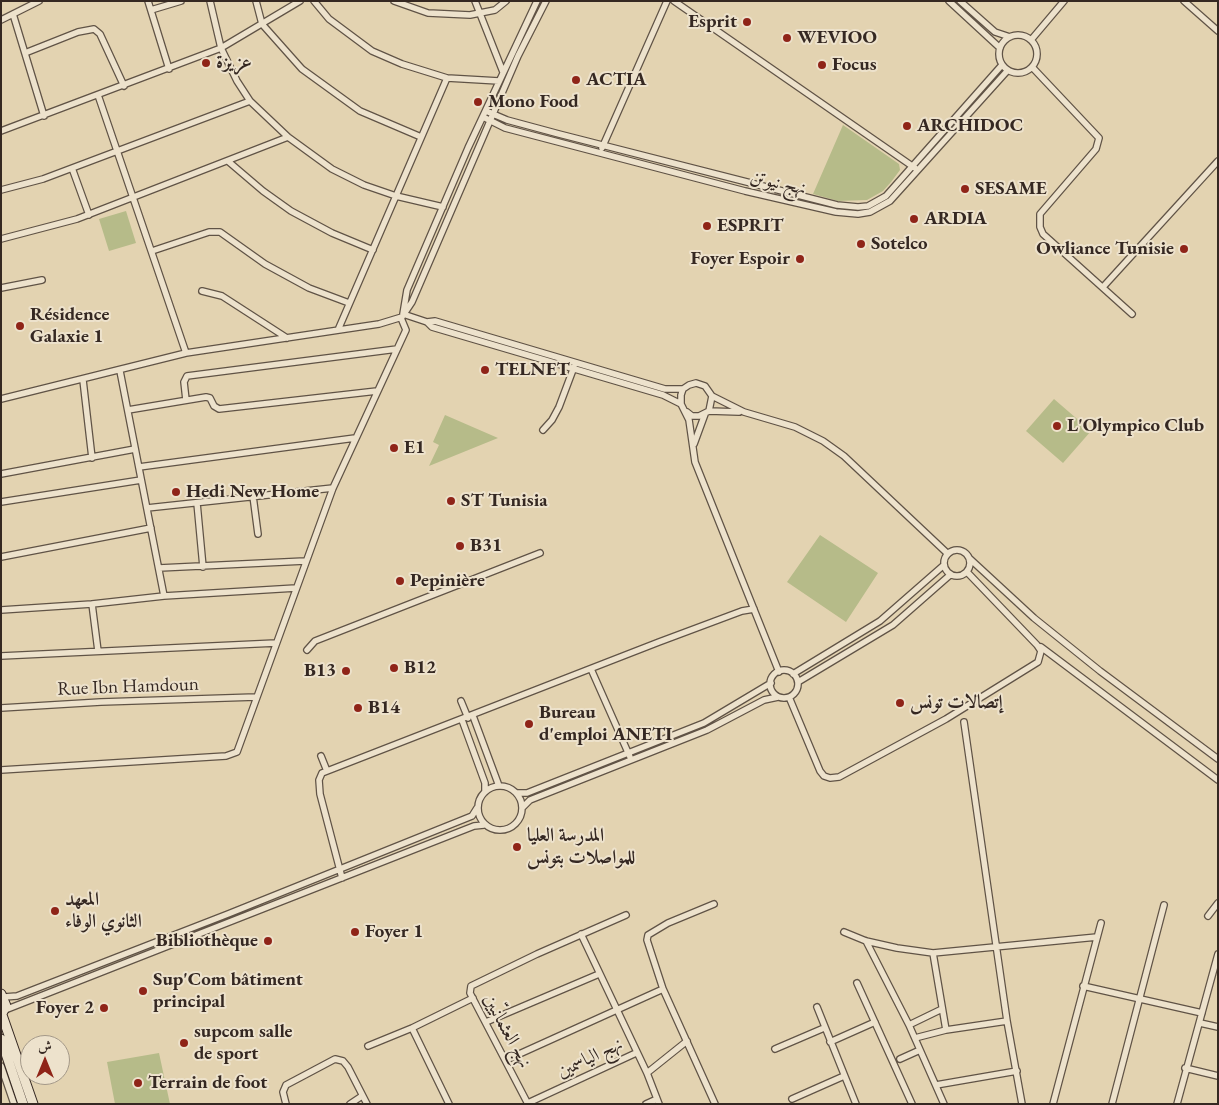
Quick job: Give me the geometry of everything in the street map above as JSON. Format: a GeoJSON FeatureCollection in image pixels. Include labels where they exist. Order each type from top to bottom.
{"type":"FeatureCollection","features":[{"type":"Feature","properties":{"kind":"street"},"geometry":{"type":"LineString","coordinates":[[21,1],[24,10]]}},
{"type":"Feature","properties":{"kind":"street"},"geometry":{"type":"LineString","coordinates":[[1,20],[39,1]]}},
{"type":"Feature","properties":{"kind":"street"},"geometry":{"type":"LineString","coordinates":[[148,1],[170,69]]}},
{"type":"Feature","properties":{"kind":"street"},"geometry":{"type":"LineString","coordinates":[[151,10],[181,1]]}},
{"type":"Feature","properties":{"kind":"street"},"geometry":{"type":"LineString","coordinates":[[210,1],[221,48],[250,101],[288,137],[332,169],[364,185],[396,196],[443,207]]}},
{"type":"Feature","properties":{"kind":"street"},"geometry":{"type":"LineString","coordinates":[[256,1],[262,24],[302,69],[360,111],[421,138]]}},
{"type":"Feature","properties":{"kind":"street"},"geometry":{"type":"LineString","coordinates":[[1,131],[170,69],[221,48],[300,1]]}},
{"type":"Feature","properties":{"kind":"street"},"geometry":{"type":"LineString","coordinates":[[314,1],[335,24],[372,50],[402,64],[447,78],[499,81]]}},
{"type":"Feature","properties":{"kind":"street"},"geometry":{"type":"LineString","coordinates":[[394,1],[428,13],[480,14],[495,10],[506,1]]}},
{"type":"Feature","properties":{"kind":"street"},"geometry":{"type":"LineString","coordinates":[[475,1],[502,72]]}},
{"type":"Feature","properties":{"kind":"street"},"geometry":{"type":"LineString","coordinates":[[1,770],[233,755],[240,748],[256,697],[333,488],[407,329],[402,316],[407,290],[502,72],[537,1]]}},
{"type":"Feature","properties":{"kind":"street"},"geometry":{"type":"LineString","coordinates":[[1,399],[120,371],[186,353],[379,324],[402,316],[410,307],[425,275],[518,56],[546,1]]}},
{"type":"Feature","properties":{"kind":"street"},"geometry":{"type":"LineString","coordinates":[[600,153],[667,1]]}},
{"type":"Feature","properties":{"kind":"street"},"geometry":{"type":"LineString","coordinates":[[674,1],[916,169]]}},
{"type":"Feature","properties":{"kind":"street"},"geometry":{"type":"LineString","coordinates":[[949,1],[1000,48]]}},
{"type":"Feature","properties":{"kind":"street"},"geometry":{"type":"LineString","coordinates":[[960,1],[990,28],[1010,37]]}},
{"type":"Feature","properties":{"kind":"street"},"geometry":{"type":"LineString","coordinates":[[1031,40],[1064,1]]}},
{"type":"Feature","properties":{"kind":"street"},"geometry":{"type":"LineString","coordinates":[[1184,1],[1218,31]]}},
{"type":"Feature","properties":{"kind":"street"},"geometry":{"type":"LineString","coordinates":[[13,14],[44,116]]}},
{"type":"Feature","properties":{"kind":"street"},"geometry":{"type":"LineString","coordinates":[[26,52],[78,32],[94,29],[100,34],[124,86]]}},
{"type":"Feature","properties":{"kind":"street"},"geometry":{"type":"LineString","coordinates":[[1017,35],[1031,40],[1037,54],[1032,67],[1018,73],[1005,68],[999,55],[1000,48],[1010,37],[1017,35]]}},
{"type":"Feature","properties":{"kind":"street"},"geometry":{"type":"LineString","coordinates":[[1032,67],[1099,138],[1096,149],[1040,214],[1038,221],[1044,234],[1132,314]]}},
{"type":"Feature","properties":{"kind":"street","name":"نهج نيوتن"},"geometry":{"type":"LineString","coordinates":[[484,114],[489,122],[505,128],[745,191],[836,212],[858,214],[890,201],[1005,68]]}},
{"type":"Feature","properties":{"kind":"street"},"geometry":{"type":"LineString","coordinates":[[338,330],[447,78]]}},
{"type":"Feature","properties":{"kind":"street"},"geometry":{"type":"LineString","coordinates":[[98,95],[186,353]]}},
{"type":"Feature","properties":{"kind":"street"},"geometry":{"type":"LineString","coordinates":[[1,190],[43,179],[250,101]]}},
{"type":"Feature","properties":{"kind":"street","name":"نهج نيوتن"},"geometry":{"type":"LineString","coordinates":[[484,114],[837,205],[873,207]]}},
{"type":"Feature","properties":{"kind":"street"},"geometry":{"type":"LineString","coordinates":[[1,239],[49,228],[88,215],[229,162],[288,137]]}},
{"type":"Feature","properties":{"kind":"street"},"geometry":{"type":"LineString","coordinates":[[1103,287],[1218,161]]}},
{"type":"Feature","properties":{"kind":"street"},"geometry":{"type":"LineString","coordinates":[[229,162],[263,191],[291,211],[332,233],[373,250]]}},
{"type":"Feature","properties":{"kind":"street"},"geometry":{"type":"LineString","coordinates":[[72,168],[88,215]]}},
{"type":"Feature","properties":{"kind":"street"},"geometry":{"type":"LineString","coordinates":[[152,251],[210,232],[220,232],[265,264],[310,288],[349,303]]}},
{"type":"Feature","properties":{"kind":"street"},"geometry":{"type":"LineString","coordinates":[[1,288],[42,280]]}},
{"type":"Feature","properties":{"kind":"street"},"geometry":{"type":"LineString","coordinates":[[202,291],[222,296],[287,338]]}},
{"type":"Feature","properties":{"kind":"street"},"geometry":{"type":"LineString","coordinates":[[402,316],[427,322],[435,321],[665,389],[683,389],[696,383],[705,386],[712,396],[744,412],[795,427],[822,441],[844,456],[948,554]]}},
{"type":"Feature","properties":{"kind":"street"},"geometry":{"type":"LineString","coordinates":[[427,322],[432,327],[663,395],[681,404],[692,416],[707,412],[744,412]]}},
{"type":"Feature","properties":{"kind":"street"},"geometry":{"type":"LineString","coordinates":[[186,400],[184,382],[187,376],[397,349]]}},
{"type":"Feature","properties":{"kind":"street"},"geometry":{"type":"LineString","coordinates":[[537,359],[539,352]]}},
{"type":"Feature","properties":{"kind":"street"},"geometry":{"type":"LineString","coordinates":[[543,430],[552,420],[559,407],[575,363]]}},
{"type":"Feature","properties":{"kind":"street"},"geometry":{"type":"LineString","coordinates":[[120,371],[164,596]]}},
{"type":"Feature","properties":{"kind":"street"},"geometry":{"type":"LineString","coordinates":[[83,380],[92,458]]}},
{"type":"Feature","properties":{"kind":"street"},"geometry":{"type":"LineString","coordinates":[[681,404],[683,389]]}},
{"type":"Feature","properties":{"kind":"street"},"geometry":{"type":"LineString","coordinates":[[128,410],[209,397],[214,406],[219,409],[377,391]]}},
{"type":"Feature","properties":{"kind":"street"},"geometry":{"type":"LineString","coordinates":[[694,446],[712,396]]}},
{"type":"Feature","properties":{"kind":"street"},"geometry":{"type":"LineString","coordinates":[[687,412],[698,472],[779,672]]}},
{"type":"Feature","properties":{"kind":"street"},"geometry":{"type":"LineString","coordinates":[[139,467],[355,438]]}},
{"type":"Feature","properties":{"kind":"street"},"geometry":{"type":"LineString","coordinates":[[1,474],[135,449]]}},
{"type":"Feature","properties":{"kind":"street"},"geometry":{"type":"LineString","coordinates":[[1,502],[141,480]]}},
{"type":"Feature","properties":{"kind":"street"},"geometry":{"type":"LineString","coordinates":[[147,508],[333,488]]}},
{"type":"Feature","properties":{"kind":"street"},"geometry":{"type":"LineString","coordinates":[[253,496],[258,534]]}},
{"type":"Feature","properties":{"kind":"street"},"geometry":{"type":"LineString","coordinates":[[197,503],[203,567]]}},
{"type":"Feature","properties":{"kind":"street"},"geometry":{"type":"LineString","coordinates":[[1,557],[151,528]]}},
{"type":"Feature","properties":{"kind":"street"},"geometry":{"type":"LineString","coordinates":[[948,554],[961,551],[1034,618],[1100,671],[1218,759]]}},
{"type":"Feature","properties":{"kind":"street"},"geometry":{"type":"LineString","coordinates":[[307,650],[315,641],[540,554]]}},
{"type":"Feature","properties":{"kind":"street"},"geometry":{"type":"LineString","coordinates":[[778,697],[771,689],[773,677],[779,672],[793,674],[880,621],[944,565],[948,554]]}},
{"type":"Feature","properties":{"kind":"street"},"geometry":{"type":"LineString","coordinates":[[967,572],[970,563],[969,558]]}},
{"type":"Feature","properties":{"kind":"street"},"geometry":{"type":"LineString","coordinates":[[159,568],[305,561]]}},
{"type":"Feature","properties":{"kind":"street"},"geometry":{"type":"LineString","coordinates":[[944,565],[950,575],[956,576],[967,572]]}},
{"type":"Feature","properties":{"kind":"street"},"geometry":{"type":"LineString","coordinates":[[967,572],[1037,645],[1218,780]]}},
{"type":"Feature","properties":{"kind":"street"},"geometry":{"type":"LineString","coordinates":[[798,682],[893,625],[950,575]]}},
{"type":"Feature","properties":{"kind":"street"},"geometry":{"type":"LineString","coordinates":[[1,610],[92,604],[164,596],[296,588]]}},
{"type":"Feature","properties":{"kind":"street"},"geometry":{"type":"LineString","coordinates":[[92,604],[98,651]]}},
{"type":"Feature","properties":{"kind":"street"},"geometry":{"type":"LineString","coordinates":[[342,878],[320,794],[320,776],[327,771],[742,611],[754,609]]}},
{"type":"Feature","properties":{"kind":"street"},"geometry":{"type":"LineString","coordinates":[[1,656],[276,642]]}},
{"type":"Feature","properties":{"kind":"street"},"geometry":{"type":"LineString","coordinates":[[789,698],[820,771],[830,778],[839,777],[946,719],[1038,662],[1041,651],[1037,645]]}},
{"type":"Feature","properties":{"kind":"street"},"geometry":{"type":"LineString","coordinates":[[591,669],[632,761]]}},
{"type":"Feature","properties":{"kind":"street"},"geometry":{"type":"LineString","coordinates":[[789,698],[796,691],[798,682],[793,674]]}},
{"type":"Feature","properties":{"kind":"street"},"geometry":{"type":"LineString","coordinates":[[485,792],[491,787],[499,786],[517,793],[527,793],[704,723],[771,683]]}},
{"type":"Feature","properties":{"kind":"street","name":"Rue Ibn Hamdoun"},"geometry":{"type":"LineString","coordinates":[[1,708],[101,702],[256,697]]}},
{"type":"Feature","properties":{"kind":"street"},"geometry":{"type":"LineString","coordinates":[[523,807],[530,800],[707,730],[764,700],[778,697],[789,698]]}},
{"type":"Feature","properties":{"kind":"street"},"geometry":{"type":"LineString","coordinates":[[461,701],[499,786]]}},
{"type":"Feature","properties":{"kind":"street"},"geometry":{"type":"LineString","coordinates":[[33,1104],[3,1013],[3,996],[18,996],[472,816],[485,792],[485,783],[468,718]]}},
{"type":"Feature","properties":{"kind":"street"},"geometry":{"type":"LineString","coordinates":[[964,722],[1007,1021],[1022,1104]]}},
{"type":"Feature","properties":{"kind":"street"},"geometry":{"type":"LineString","coordinates":[[321,756],[327,771]]}},
{"type":"Feature","properties":{"kind":"street"},"geometry":{"type":"LineString","coordinates":[[3,1013],[474,826],[484,825],[500,830],[510,829],[519,821],[523,807],[522,798],[517,793]]}},
{"type":"Feature","properties":{"kind":"street"},"geometry":{"type":"LineString","coordinates":[[478,808],[478,818],[484,825]]}},
{"type":"Feature","properties":{"kind":"street"},"geometry":{"type":"LineString","coordinates":[[1208,916],[1218,903]]}},
{"type":"Feature","properties":{"kind":"street"},"geometry":{"type":"LineString","coordinates":[[714,904],[668,923],[648,935],[647,940],[663,989],[715,1104]]}},
{"type":"Feature","properties":{"kind":"street"},"geometry":{"type":"LineString","coordinates":[[1112,1104],[1164,905]]}},
{"type":"Feature","properties":{"kind":"street"},"geometry":{"type":"LineString","coordinates":[[626,915],[581,934],[647,1073],[658,1101],[646,1104]]}},
{"type":"Feature","properties":{"kind":"street"},"geometry":{"type":"LineString","coordinates":[[1052,1104],[1101,923]]}},
{"type":"Feature","properties":{"kind":"street"},"geometry":{"type":"LineString","coordinates":[[844,932],[866,941],[896,948],[933,953],[1097,937]]}},
{"type":"Feature","properties":{"kind":"street","name":"نهج العثمانيّين"},"geometry":{"type":"LineString","coordinates":[[528,1103],[473,998],[470,991],[471,986],[484,978],[581,934]]}},
{"type":"Feature","properties":{"kind":"street"},"geometry":{"type":"LineString","coordinates":[[866,941],[909,1025],[944,1104]]}},
{"type":"Feature","properties":{"kind":"street"},"geometry":{"type":"LineString","coordinates":[[933,953],[946,1030]]}},
{"type":"Feature","properties":{"kind":"street"},"geometry":{"type":"LineString","coordinates":[[1177,1104],[1185,1068],[1214,978],[1218,954]]}},
{"type":"Feature","properties":{"kind":"street"},"geometry":{"type":"LineString","coordinates":[[486,1022],[599,974]]}},
{"type":"Feature","properties":{"kind":"street"},"geometry":{"type":"LineString","coordinates":[[857,982],[912,1104]]}},
{"type":"Feature","properties":{"kind":"street"},"geometry":{"type":"LineString","coordinates":[[1083,986],[1202,1013]]}},
{"type":"Feature","properties":{"kind":"street"},"geometry":{"type":"LineString","coordinates":[[506,1060],[663,989]]}},
{"type":"Feature","properties":{"kind":"street"},"geometry":{"type":"LineString","coordinates":[[368,1046],[412,1028],[473,998]]}},
{"type":"Feature","properties":{"kind":"street"},"geometry":{"type":"LineString","coordinates":[[817,1007],[856,1104]]}},
{"type":"Feature","properties":{"kind":"street"},"geometry":{"type":"LineString","coordinates":[[909,1025],[942,1008]]}},
{"type":"Feature","properties":{"kind":"street"},"geometry":{"type":"LineString","coordinates":[[915,1038],[946,1030],[1007,1021]]}},
{"type":"Feature","properties":{"kind":"street"},"geometry":{"type":"LineString","coordinates":[[830,1042],[875,1022]]}},
{"type":"Feature","properties":{"kind":"street"},"geometry":{"type":"LineString","coordinates":[[1200,1023],[1218,1028]]}},
{"type":"Feature","properties":{"kind":"street"},"geometry":{"type":"LineString","coordinates":[[412,1028],[449,1104]]}},
{"type":"Feature","properties":{"kind":"street"},"geometry":{"type":"LineString","coordinates":[[775,1050],[824,1028]]}},
{"type":"Feature","properties":{"kind":"street"},"geometry":{"type":"LineString","coordinates":[[1,1039],[23,1104]]}},
{"type":"Feature","properties":{"kind":"street"},"geometry":{"type":"LineString","coordinates":[[647,1073],[687,1041]]}},
{"type":"Feature","properties":{"kind":"street"},"geometry":{"type":"LineString","coordinates":[[900,1058],[920,1050]]}},
{"type":"Feature","properties":{"kind":"street","name":"نهج الياسمين"},"geometry":{"type":"LineString","coordinates":[[528,1103],[636,1053]]}},
{"type":"Feature","properties":{"kind":"street"},"geometry":{"type":"LineString","coordinates":[[286,1104],[283,1092],[286,1085],[335,1059],[343,1061],[348,1067],[367,1104]]}},
{"type":"Feature","properties":{"kind":"street"},"geometry":{"type":"LineString","coordinates":[[1,1066],[14,1104]]}},
{"type":"Feature","properties":{"kind":"street"},"geometry":{"type":"LineString","coordinates":[[1185,1068],[1218,1076]]}},
{"type":"Feature","properties":{"kind":"street"},"geometry":{"type":"LineString","coordinates":[[936,1085],[1016,1071]]}},
{"type":"Feature","properties":{"kind":"street"},"geometry":{"type":"LineString","coordinates":[[792,1098],[844,1076]]}},
{"type":"Feature","properties":{"kind":"street"},"geometry":{"type":"LineString","coordinates":[[350,1104],[362,1096]]}},
{"type":"Feature","properties":{"kind":"green space"},"geometry":{"type":"Polygon","coordinates":[[[843,125],[899,164],[900,170],[883,191],[867,200],[838,201],[813,194],[843,125]]]}},
{"type":"Feature","properties":{"kind":"green space"},"geometry":{"type":"Polygon","coordinates":[[[126,211],[136,243],[109,251],[99,219],[126,211]]]}},
{"type":"Feature","properties":{"kind":"green space","name":"L'Olympico Club"},"geometry":{"type":"Polygon","coordinates":[[[1054,399],[1091,431],[1063,463],[1026,431],[1054,399]]]}},
{"type":"Feature","properties":{"kind":"green space"},"geometry":{"type":"Polygon","coordinates":[[[445,415],[498,438],[429,466],[439,445],[433,442],[445,415]]]}},
{"type":"Feature","properties":{"kind":"green space"},"geometry":{"type":"Polygon","coordinates":[[[820,535],[878,573],[846,622],[787,582],[820,535]]]}},
{"type":"Feature","properties":{"kind":"green space","name":"Terrain de foot"},"geometry":{"type":"Polygon","coordinates":[[[159,1053],[170,1104],[115,1104],[107,1062],[159,1053]]]}},
{"type":"Feature","properties":{"kind":"place","name":"Esprit"},"geometry":{"type":"Point","coordinates":[747,22]}},
{"type":"Feature","properties":{"kind":"place","name":"WEVIOO"},"geometry":{"type":"Point","coordinates":[787,38]}},
{"type":"Feature","properties":{"kind":"place","name":"عزيزة"},"geometry":{"type":"Point","coordinates":[206,63]}},
{"type":"Feature","properties":{"kind":"place","name":"Focus"},"geometry":{"type":"Point","coordinates":[822,65]}},
{"type":"Feature","properties":{"kind":"place","name":"ACTIA"},"geometry":{"type":"Point","coordinates":[576,80]}},
{"type":"Feature","properties":{"kind":"place","name":"Mono Food"},"geometry":{"type":"Point","coordinates":[478,102]}},
{"type":"Feature","properties":{"kind":"place","name":"ARCHIDOC"},"geometry":{"type":"Point","coordinates":[907,126]}},
{"type":"Feature","properties":{"kind":"place","name":"SESAME"},"geometry":{"type":"Point","coordinates":[965,189]}},
{"type":"Feature","properties":{"kind":"place","name":"ARDIA"},"geometry":{"type":"Point","coordinates":[914,219]}},
{"type":"Feature","properties":{"kind":"place","name":"ESPRIT"},"geometry":{"type":"Point","coordinates":[707,226]}},
{"type":"Feature","properties":{"kind":"place","name":"Sotelco"},"geometry":{"type":"Point","coordinates":[861,244]}},
{"type":"Feature","properties":{"kind":"place","name":"Owliance Tunisie"},"geometry":{"type":"Point","coordinates":[1184,249]}},
{"type":"Feature","properties":{"kind":"place","name":"Foyer Espoir"},"geometry":{"type":"Point","coordinates":[800,259]}},
{"type":"Feature","properties":{"kind":"place","name":"Résidence Galaxie 1"},"geometry":{"type":"Point","coordinates":[20,326]}},
{"type":"Feature","properties":{"kind":"place","name":"TELNET"},"geometry":{"type":"Point","coordinates":[485,370]}},
{"type":"Feature","properties":{"kind":"place","name":"L'Olympico Club"},"geometry":{"type":"Point","coordinates":[1057,426]}},
{"type":"Feature","properties":{"kind":"place","name":"E1"},"geometry":{"type":"Point","coordinates":[394,448]}},
{"type":"Feature","properties":{"kind":"place","name":"Hedi New Home"},"geometry":{"type":"Point","coordinates":[176,492]}},
{"type":"Feature","properties":{"kind":"place","name":"ST Tunisia"},"geometry":{"type":"Point","coordinates":[451,501]}},
{"type":"Feature","properties":{"kind":"place","name":"B31"},"geometry":{"type":"Point","coordinates":[460,546]}},
{"type":"Feature","properties":{"kind":"place","name":"Pepinière"},"geometry":{"type":"Point","coordinates":[400,581]}},
{"type":"Feature","properties":{"kind":"place","name":"B12"},"geometry":{"type":"Point","coordinates":[394,668]}},
{"type":"Feature","properties":{"kind":"place","name":"B13"},"geometry":{"type":"Point","coordinates":[346,671]}},
{"type":"Feature","properties":{"kind":"place","name":"إتصالات تونس"},"geometry":{"type":"Point","coordinates":[900,703]}},
{"type":"Feature","properties":{"kind":"place","name":"B14"},"geometry":{"type":"Point","coordinates":[358,708]}},
{"type":"Feature","properties":{"kind":"place","name":"Bureau d'emploi ANETI"},"geometry":{"type":"Point","coordinates":[529,724]}},
{"type":"Feature","properties":{"kind":"place","name":"المدرسة العليا للمواصلات بتونس"},"geometry":{"type":"Point","coordinates":[517,847]}},
{"type":"Feature","properties":{"kind":"place","name":"المعهد الثانوي الوفاء"},"geometry":{"type":"Point","coordinates":[55,911]}},
{"type":"Feature","properties":{"kind":"place","name":"Foyer 1"},"geometry":{"type":"Point","coordinates":[355,932]}},
{"type":"Feature","properties":{"kind":"place","name":"Bibliothèque"},"geometry":{"type":"Point","coordinates":[268,941]}},
{"type":"Feature","properties":{"kind":"place","name":"Sup'Com bâtiment principal"},"geometry":{"type":"Point","coordinates":[143,991]}},
{"type":"Feature","properties":{"kind":"place","name":"Foyer 2"},"geometry":{"type":"Point","coordinates":[104,1008]}},
{"type":"Feature","properties":{"kind":"place","name":"supcom salle de sport"},"geometry":{"type":"Point","coordinates":[184,1043]}},
{"type":"Feature","properties":{"kind":"place","name":"Terrain de foot"},"geometry":{"type":"Point","coordinates":[138,1083]}}]}
